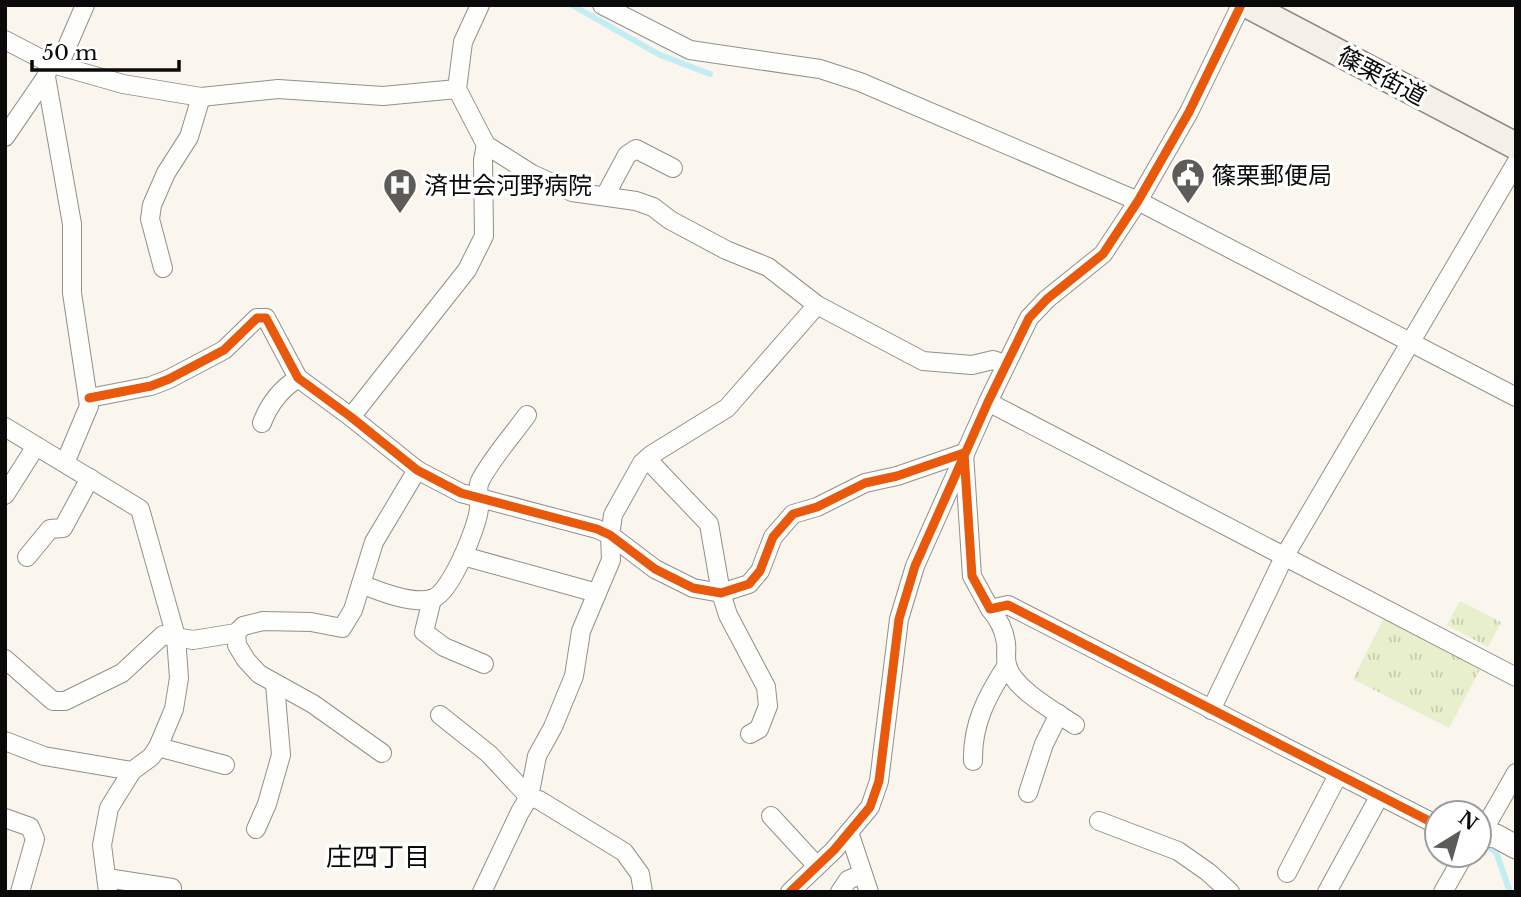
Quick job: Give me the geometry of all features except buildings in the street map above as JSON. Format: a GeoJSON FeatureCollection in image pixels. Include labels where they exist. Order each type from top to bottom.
{"type":"FeatureCollection","features":[{"type":"Feature","properties":{"kind":"main road","name":"篠栗街道"},"geometry":{"type":"LineString","coordinates":[[1248,5],[1516,146]]}},
{"type":"Feature","properties":{"kind":"street"},"geometry":{"type":"LineString","coordinates":[[5,137],[48,70],[63,55],[85,5]]}},
{"type":"Feature","properties":{"kind":"street"},"geometry":{"type":"LineString","coordinates":[[480,5],[463,42],[457,89],[486,145],[532,174],[572,192],[636,201],[653,207],[670,220],[726,250],[768,267],[817,305],[923,361],[972,365],[992,360],[1006,364]]}},
{"type":"Feature","properties":{"kind":"street"},"geometry":{"type":"LineString","coordinates":[[602,5],[690,50],[820,69],[860,82],[1138,201],[1516,397]]}},
{"type":"Feature","properties":{"kind":"street"},"geometry":{"type":"LineString","coordinates":[[790,892],[870,807],[879,781],[899,619],[915,566],[964,453],[1029,318],[1047,299],[1103,254],[1138,201],[1189,112],[1241,5]]}},
{"type":"Feature","properties":{"kind":"street"},"geometry":{"type":"LineString","coordinates":[[5,40],[48,70],[201,97],[278,89],[383,96],[457,89]]}},
{"type":"Feature","properties":{"kind":"street"},"geometry":{"type":"LineString","coordinates":[[48,70],[72,224],[72,293],[89,398],[89,406],[65,463]]}},
{"type":"Feature","properties":{"kind":"street"},"geometry":{"type":"LineString","coordinates":[[163,268],[150,219],[152,205],[166,173],[189,137],[201,97]]}},
{"type":"Feature","properties":{"kind":"street"},"geometry":{"type":"LineString","coordinates":[[351,417],[467,270],[484,236],[483,160],[486,145]]}},
{"type":"Feature","properties":{"kind":"street"},"geometry":{"type":"LineString","coordinates":[[606,196],[627,155],[636,149],[673,168]]}},
{"type":"Feature","properties":{"kind":"street"},"geometry":{"type":"LineString","coordinates":[[1211,710],[1284,557],[1516,163]]}},
{"type":"Feature","properties":{"kind":"street"},"geometry":{"type":"LineString","coordinates":[[482,892],[529,797],[537,756],[553,727],[574,676],[582,631],[611,560],[610,535],[613,515],[642,463],[727,408],[817,305]]}},
{"type":"Feature","properties":{"kind":"street"},"geometry":{"type":"LineString","coordinates":[[89,398],[151,386],[169,379],[224,350],[257,318],[266,318],[298,378],[417,470],[478,499],[553,517],[610,535],[655,569],[693,588],[721,593],[750,584],[760,571],[772,537],[793,514],[817,507],[865,483],[897,476],[964,453]]}},
{"type":"Feature","properties":{"kind":"street"},"geometry":{"type":"LineString","coordinates":[[262,423],[267,409],[285,386],[298,378]]}},
{"type":"Feature","properties":{"kind":"street"},"geometry":{"type":"LineString","coordinates":[[988,402],[1516,677]]}},
{"type":"Feature","properties":{"kind":"street"},"geometry":{"type":"LineString","coordinates":[[484,664],[443,647],[424,632],[432,599],[443,591],[463,556],[479,508],[478,484],[527,415]]}},
{"type":"Feature","properties":{"kind":"street"},"geometry":{"type":"LineString","coordinates":[[5,427],[140,509],[176,637],[179,678],[174,709],[158,747],[151,757],[132,771],[108,808],[102,845],[107,885],[172,888]]}},
{"type":"Feature","properties":{"kind":"street"},"geometry":{"type":"LineString","coordinates":[[5,495],[36,446]]}},
{"type":"Feature","properties":{"kind":"street"},"geometry":{"type":"LineString","coordinates":[[964,453],[972,576],[990,609],[999,619],[1006,642],[1007,665],[1016,680],[1030,693],[1076,725]]}},
{"type":"Feature","properties":{"kind":"street"},"geometry":{"type":"LineString","coordinates":[[647,459],[709,524],[721,593],[728,615],[766,687],[768,706],[759,729],[750,734]]}},
{"type":"Feature","properties":{"kind":"street"},"geometry":{"type":"LineString","coordinates":[[5,659],[52,701],[65,701],[122,674],[163,635],[192,640],[236,633],[243,626],[263,621],[311,622],[342,628],[353,610],[374,542],[417,470]]}},
{"type":"Feature","properties":{"kind":"street"},"geometry":{"type":"LineString","coordinates":[[27,556],[50,529],[63,528],[90,478]]}},
{"type":"Feature","properties":{"kind":"street"},"geometry":{"type":"LineString","coordinates":[[463,556],[597,593]]}},
{"type":"Feature","properties":{"kind":"street"},"geometry":{"type":"LineString","coordinates":[[361,584],[393,596],[432,599]]}},
{"type":"Feature","properties":{"kind":"street"},"geometry":{"type":"LineString","coordinates":[[990,609],[1008,605],[1423,818]]}},
{"type":"Feature","properties":{"kind":"street"},"geometry":{"type":"LineString","coordinates":[[236,633],[237,645],[259,674],[313,704],[382,753]]}},
{"type":"Feature","properties":{"kind":"street"},"geometry":{"type":"LineString","coordinates":[[973,761],[977,723],[990,691],[1007,665]]}},
{"type":"Feature","properties":{"kind":"street"},"geometry":{"type":"LineString","coordinates":[[256,829],[268,804],[281,755],[275,684]]}},
{"type":"Feature","properties":{"kind":"street"},"geometry":{"type":"LineString","coordinates":[[1028,793],[1044,744],[1059,714]]}},
{"type":"Feature","properties":{"kind":"street"},"geometry":{"type":"LineString","coordinates":[[440,715],[489,754],[529,797],[540,800],[624,852],[640,874],[643,892]]}},
{"type":"Feature","properties":{"kind":"street"},"geometry":{"type":"LineString","coordinates":[[5,741],[44,756],[132,771]]}},
{"type":"Feature","properties":{"kind":"street"},"geometry":{"type":"LineString","coordinates":[[158,747],[225,765]]}},
{"type":"Feature","properties":{"kind":"street"},"geometry":{"type":"LineString","coordinates":[[1493,813],[1516,773]]}},
{"type":"Feature","properties":{"kind":"street"},"geometry":{"type":"LineString","coordinates":[[1287,873],[1338,775]]}},
{"type":"Feature","properties":{"kind":"street"},"geometry":{"type":"LineString","coordinates":[[1327,892],[1379,797]]}},
{"type":"Feature","properties":{"kind":"street"},"geometry":{"type":"LineString","coordinates":[[771,816],[817,866]]}},
{"type":"Feature","properties":{"kind":"street"},"geometry":{"type":"LineString","coordinates":[[5,818],[30,827],[35,839],[20,892]]}},
{"type":"Feature","properties":{"kind":"street"},"geometry":{"type":"LineString","coordinates":[[1099,821],[1178,850],[1209,872],[1230,892]]}},
{"type":"Feature","properties":{"kind":"street"},"geometry":{"type":"LineString","coordinates":[[849,832],[869,892]]}},
{"type":"Feature","properties":{"kind":"street"},"geometry":{"type":"LineString","coordinates":[[1493,836],[1516,846]]}},
{"type":"Feature","properties":{"kind":"street"},"geometry":{"type":"LineString","coordinates":[[1443,892],[1456,869]]}},
{"type":"Feature","properties":{"kind":"street"},"geometry":{"type":"LineString","coordinates":[[840,892],[848,880],[862,874]]}},
{"type":"Feature","properties":{"kind":"green space"},"geometry":{"type":"Polygon","coordinates":[[[1460,601],[1501,622],[1488,647],[1447,625],[1460,601]]]}},
{"type":"Feature","properties":{"kind":"green space"},"geometry":{"type":"Polygon","coordinates":[[[1385,616],[1482,666],[1449,728],[1353,679],[1385,616]]]}},
{"type":"Feature","properties":{"kind":"waterway"},"geometry":{"type":"LineString","coordinates":[[572,5],[660,55],[710,74]]}},
{"type":"Feature","properties":{"kind":"waterway"},"geometry":{"type":"LineString","coordinates":[[1493,850],[1510,892]]}},
{"type":"Feature","properties":{"kind":"cycle path"},"geometry":{"type":"LineString","coordinates":[[790,892],[834,850],[870,807],[879,781],[899,619],[915,566],[988,402],[1029,318],[1047,299],[1103,254],[1138,201],[1189,112],[1241,5]]}},
{"type":"Feature","properties":{"kind":"cycle path"},"geometry":{"type":"LineString","coordinates":[[89,398],[151,386],[169,379],[224,350],[257,318],[266,318],[298,378],[417,470],[461,493],[597,529],[610,535],[655,569],[693,588],[721,593],[749,584],[760,571],[773,537],[793,514],[817,507],[865,483],[897,476],[964,453],[972,576],[990,609],[1008,605],[1423,818]]}},
{"type":"Feature","properties":{"kind":"place","name":"篠栗郵便局"},"geometry":{"type":"Point","coordinates":[1188,205]}},
{"type":"Feature","properties":{"kind":"place","name":"済世会河野病院"},"geometry":{"type":"Point","coordinates":[400,215]}},
{"type":"Feature","properties":{"kind":"district","name":"庄四丁目"},"geometry":{"type":"Point","coordinates":[378,857]}}]}
